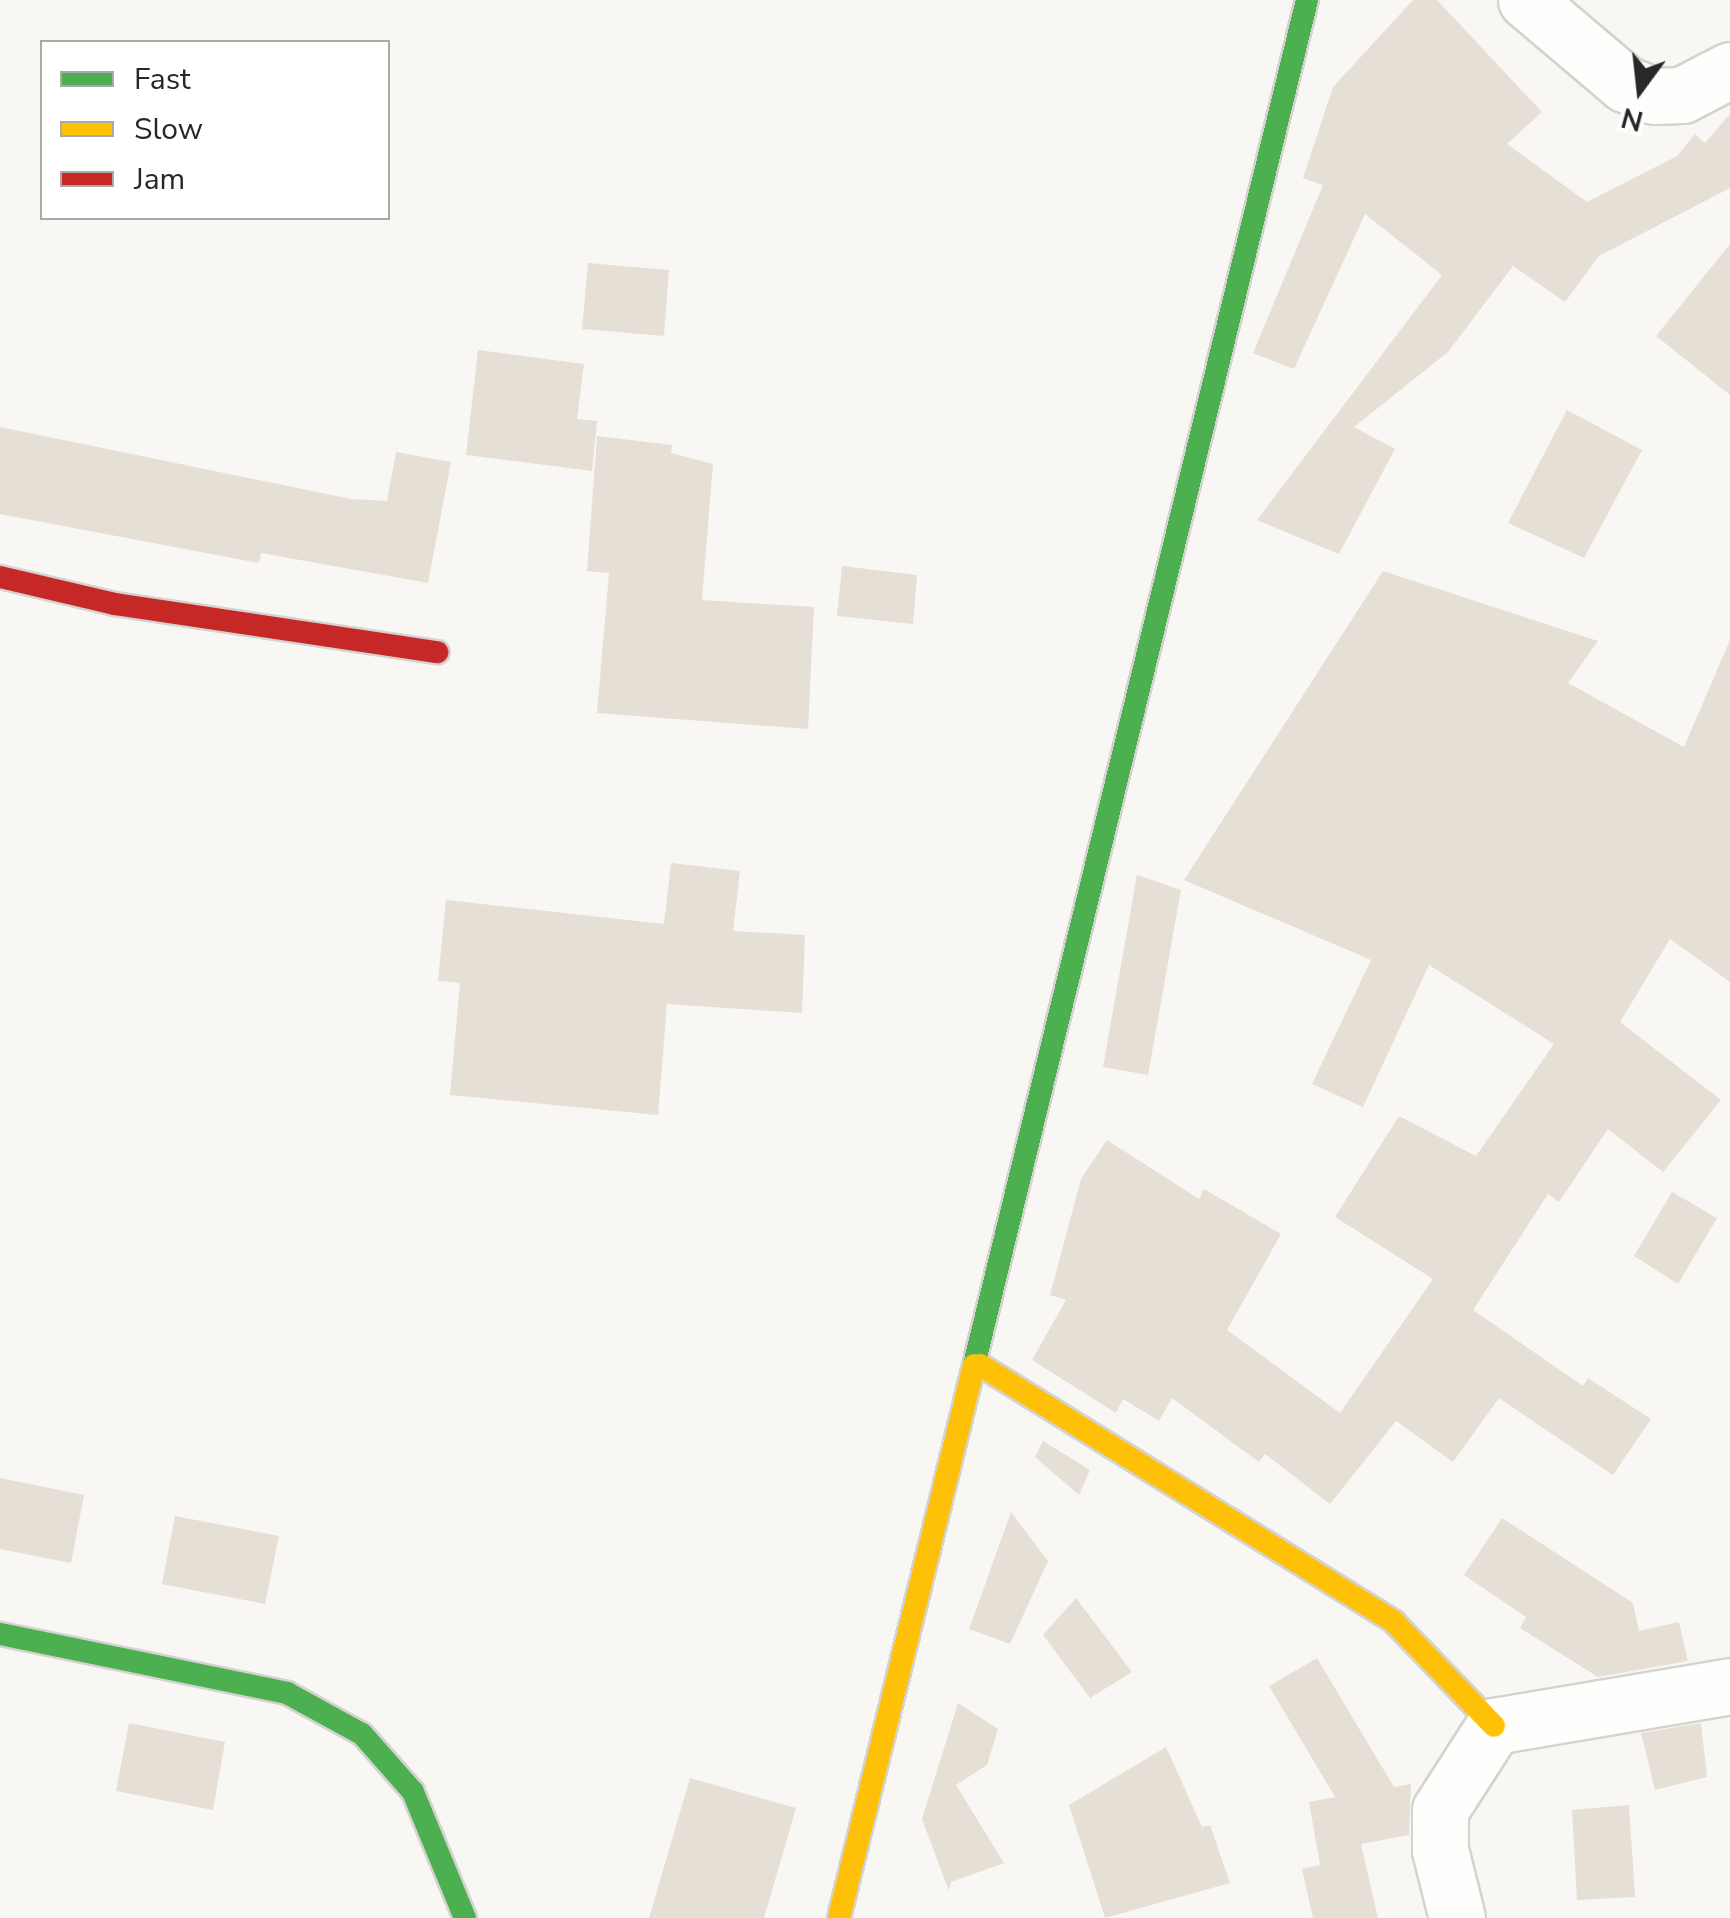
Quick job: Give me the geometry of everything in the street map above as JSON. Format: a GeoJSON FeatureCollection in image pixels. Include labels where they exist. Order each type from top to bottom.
{"type":"FeatureCollection","features":[{"type":"Feature","properties":{"kind":"street"},"geometry":{"type":"LineString","coordinates":[[839,1918],[980,1365],[1158,587],[1306,0]]}},
{"type":"Feature","properties":{"kind":"street"},"geometry":{"type":"LineString","coordinates":[[1526,0],[1625,84],[1654,96],[1682,96],[1730,70]]}},
{"type":"Feature","properties":{"kind":"street"},"geometry":{"type":"LineString","coordinates":[[0,578],[114,604],[436,652]]}},
{"type":"Feature","properties":{"kind":"street"},"geometry":{"type":"LineString","coordinates":[[980,1365],[1394,1622],[1494,1726]]}},
{"type":"Feature","properties":{"kind":"street"},"geometry":{"type":"LineString","coordinates":[[0,1634],[287,1693],[362,1734],[413,1792],[450,1896],[466,1918]]}},
{"type":"Feature","properties":{"kind":"street"},"geometry":{"type":"LineString","coordinates":[[1458,1918],[1440,1850],[1440,1810],[1494,1726],[1730,1686]]}},
{"type":"Feature","properties":{"kind":"building"},"geometry":{"type":"Polygon","coordinates":[[[1413,0],[1437,0],[1542,112],[1507,144],[1587,202],[1677,156],[1695,134],[1705,143],[1730,114],[1730,188],[1599,256],[1565,302],[1513,266],[1448,352],[1354,427],[1395,449],[1339,554],[1257,520],[1442,275],[1365,214],[1294,369],[1253,353],[1323,185],[1303,178],[1333,87],[1413,0]]]}},
{"type":"Feature","properties":{"kind":"building"},"geometry":{"type":"Polygon","coordinates":[[[1730,244],[1730,395],[1656,336],[1730,244]]]}},
{"type":"Feature","properties":{"kind":"building"},"geometry":{"type":"Polygon","coordinates":[[[588,263],[669,270],[664,336],[582,329],[588,263]]]}},
{"type":"Feature","properties":{"kind":"building"},"geometry":{"type":"Polygon","coordinates":[[[478,350],[584,364],[577,419],[597,421],[592,471],[466,455],[478,350]]]}},
{"type":"Feature","properties":{"kind":"building"},"geometry":{"type":"Polygon","coordinates":[[[1567,410],[1642,450],[1584,558],[1508,523],[1567,410]]]}},
{"type":"Feature","properties":{"kind":"building"},"geometry":{"type":"Polygon","coordinates":[[[0,427],[351,499],[387,501],[396,452],[451,462],[428,583],[261,553],[259,563],[0,514],[0,427]]]}},
{"type":"Feature","properties":{"kind":"building"},"geometry":{"type":"Polygon","coordinates":[[[597,436],[672,445],[671,453],[713,464],[702,600],[814,607],[808,729],[597,713],[609,573],[587,571],[597,436]]]}},
{"type":"Feature","properties":{"kind":"building"},"geometry":{"type":"Polygon","coordinates":[[[842,566],[917,575],[913,624],[837,616],[842,566]]]}},
{"type":"Feature","properties":{"kind":"building"},"geometry":{"type":"Polygon","coordinates":[[[1383,571],[1598,641],[1568,683],[1684,747],[1730,640],[1730,982],[1670,939],[1620,1022],[1721,1100],[1663,1172],[1608,1129],[1559,1202],[1548,1194],[1473,1310],[1583,1386],[1588,1378],[1651,1419],[1613,1475],[1499,1398],[1453,1462],[1396,1421],[1330,1504],[1265,1454],[1259,1462],[1172,1398],[1159,1421],[1123,1399],[1116,1413],[1032,1360],[1066,1300],[1050,1295],[1081,1179],[1107,1140],[1199,1199],[1204,1189],[1281,1234],[1227,1330],[1340,1413],[1433,1279],[1335,1217],[1399,1116],[1476,1156],[1554,1044],[1429,965],[1363,1107],[1312,1084],[1371,960],[1184,880],[1383,571]]]}},
{"type":"Feature","properties":{"kind":"building"},"geometry":{"type":"Polygon","coordinates":[[[671,863],[740,871],[733,931],[805,935],[802,1013],[667,1004],[658,1115],[450,1095],[460,983],[438,981],[446,900],[664,924],[671,863]]]}},
{"type":"Feature","properties":{"kind":"building"},"geometry":{"type":"Polygon","coordinates":[[[1137,875],[1181,890],[1148,1075],[1103,1067],[1137,875]]]}},
{"type":"Feature","properties":{"kind":"building"},"geometry":{"type":"Polygon","coordinates":[[[1672,1192],[1717,1218],[1678,1284],[1634,1256],[1672,1192]]]}},
{"type":"Feature","properties":{"kind":"building"},"geometry":{"type":"Polygon","coordinates":[[[1043,1441],[1090,1470],[1079,1495],[1035,1457],[1043,1441]]]}},
{"type":"Feature","properties":{"kind":"building"},"geometry":{"type":"Polygon","coordinates":[[[0,1478],[84,1495],[71,1563],[0,1549],[0,1478]]]}},
{"type":"Feature","properties":{"kind":"building"},"geometry":{"type":"Polygon","coordinates":[[[1011,1512],[1048,1561],[1010,1644],[969,1629],[1011,1512]]]}},
{"type":"Feature","properties":{"kind":"building"},"geometry":{"type":"Polygon","coordinates":[[[175,1516],[279,1536],[265,1604],[162,1584],[175,1516]]]}},
{"type":"Feature","properties":{"kind":"building"},"geometry":{"type":"Polygon","coordinates":[[[1502,1518],[1633,1603],[1639,1631],[1679,1622],[1688,1661],[1598,1677],[1520,1628],[1526,1617],[1464,1575],[1502,1518]]]}},
{"type":"Feature","properties":{"kind":"building"},"geometry":{"type":"Polygon","coordinates":[[[1076,1598],[1132,1672],[1090,1698],[1043,1635],[1076,1598]]]}},
{"type":"Feature","properties":{"kind":"building"},"geometry":{"type":"Polygon","coordinates":[[[1317,1658],[1394,1787],[1411,1784],[1409,1835],[1361,1844],[1378,1918],[1313,1918],[1302,1869],[1320,1865],[1309,1802],[1335,1797],[1269,1686],[1317,1658]]]}},
{"type":"Feature","properties":{"kind":"building"},"geometry":{"type":"Polygon","coordinates":[[[958,1703],[998,1729],[987,1765],[956,1785],[1004,1863],[951,1882],[949,1891],[922,1819],[958,1703]]]}},
{"type":"Feature","properties":{"kind":"building"},"geometry":{"type":"Polygon","coordinates":[[[129,1723],[225,1742],[213,1810],[116,1791],[129,1723]]]}},
{"type":"Feature","properties":{"kind":"building"},"geometry":{"type":"Polygon","coordinates":[[[1701,1723],[1707,1777],[1655,1790],[1641,1733],[1701,1723]]]}},
{"type":"Feature","properties":{"kind":"building"},"geometry":{"type":"Polygon","coordinates":[[[1166,1747],[1202,1827],[1210,1825],[1230,1883],[1105,1918],[1069,1805],[1166,1747]]]}},
{"type":"Feature","properties":{"kind":"building"},"geometry":{"type":"Polygon","coordinates":[[[690,1778],[796,1808],[764,1918],[649,1918],[690,1778]]]}},
{"type":"Feature","properties":{"kind":"building"},"geometry":{"type":"Polygon","coordinates":[[[1629,1805],[1635,1897],[1577,1900],[1572,1810],[1629,1805]]]}},
{"type":"Feature","properties":{"kind":"traffic: fast"},"geometry":{"type":"LineString","coordinates":[[974,1365],[1307,0]]}},
{"type":"Feature","properties":{"kind":"traffic: fast"},"geometry":{"type":"LineString","coordinates":[[0,1634],[287,1693],[362,1734],[413,1792],[465,1918]]}},
{"type":"Feature","properties":{"kind":"traffic: slow"},"geometry":{"type":"LineString","coordinates":[[839,1918],[974,1365]]}},
{"type":"Feature","properties":{"kind":"traffic: slow"},"geometry":{"type":"LineString","coordinates":[[980,1365],[1394,1622],[1494,1726]]}},
{"type":"Feature","properties":{"kind":"traffic: jam"},"geometry":{"type":"LineString","coordinates":[[0,577],[115,604],[437,652]]}}]}
